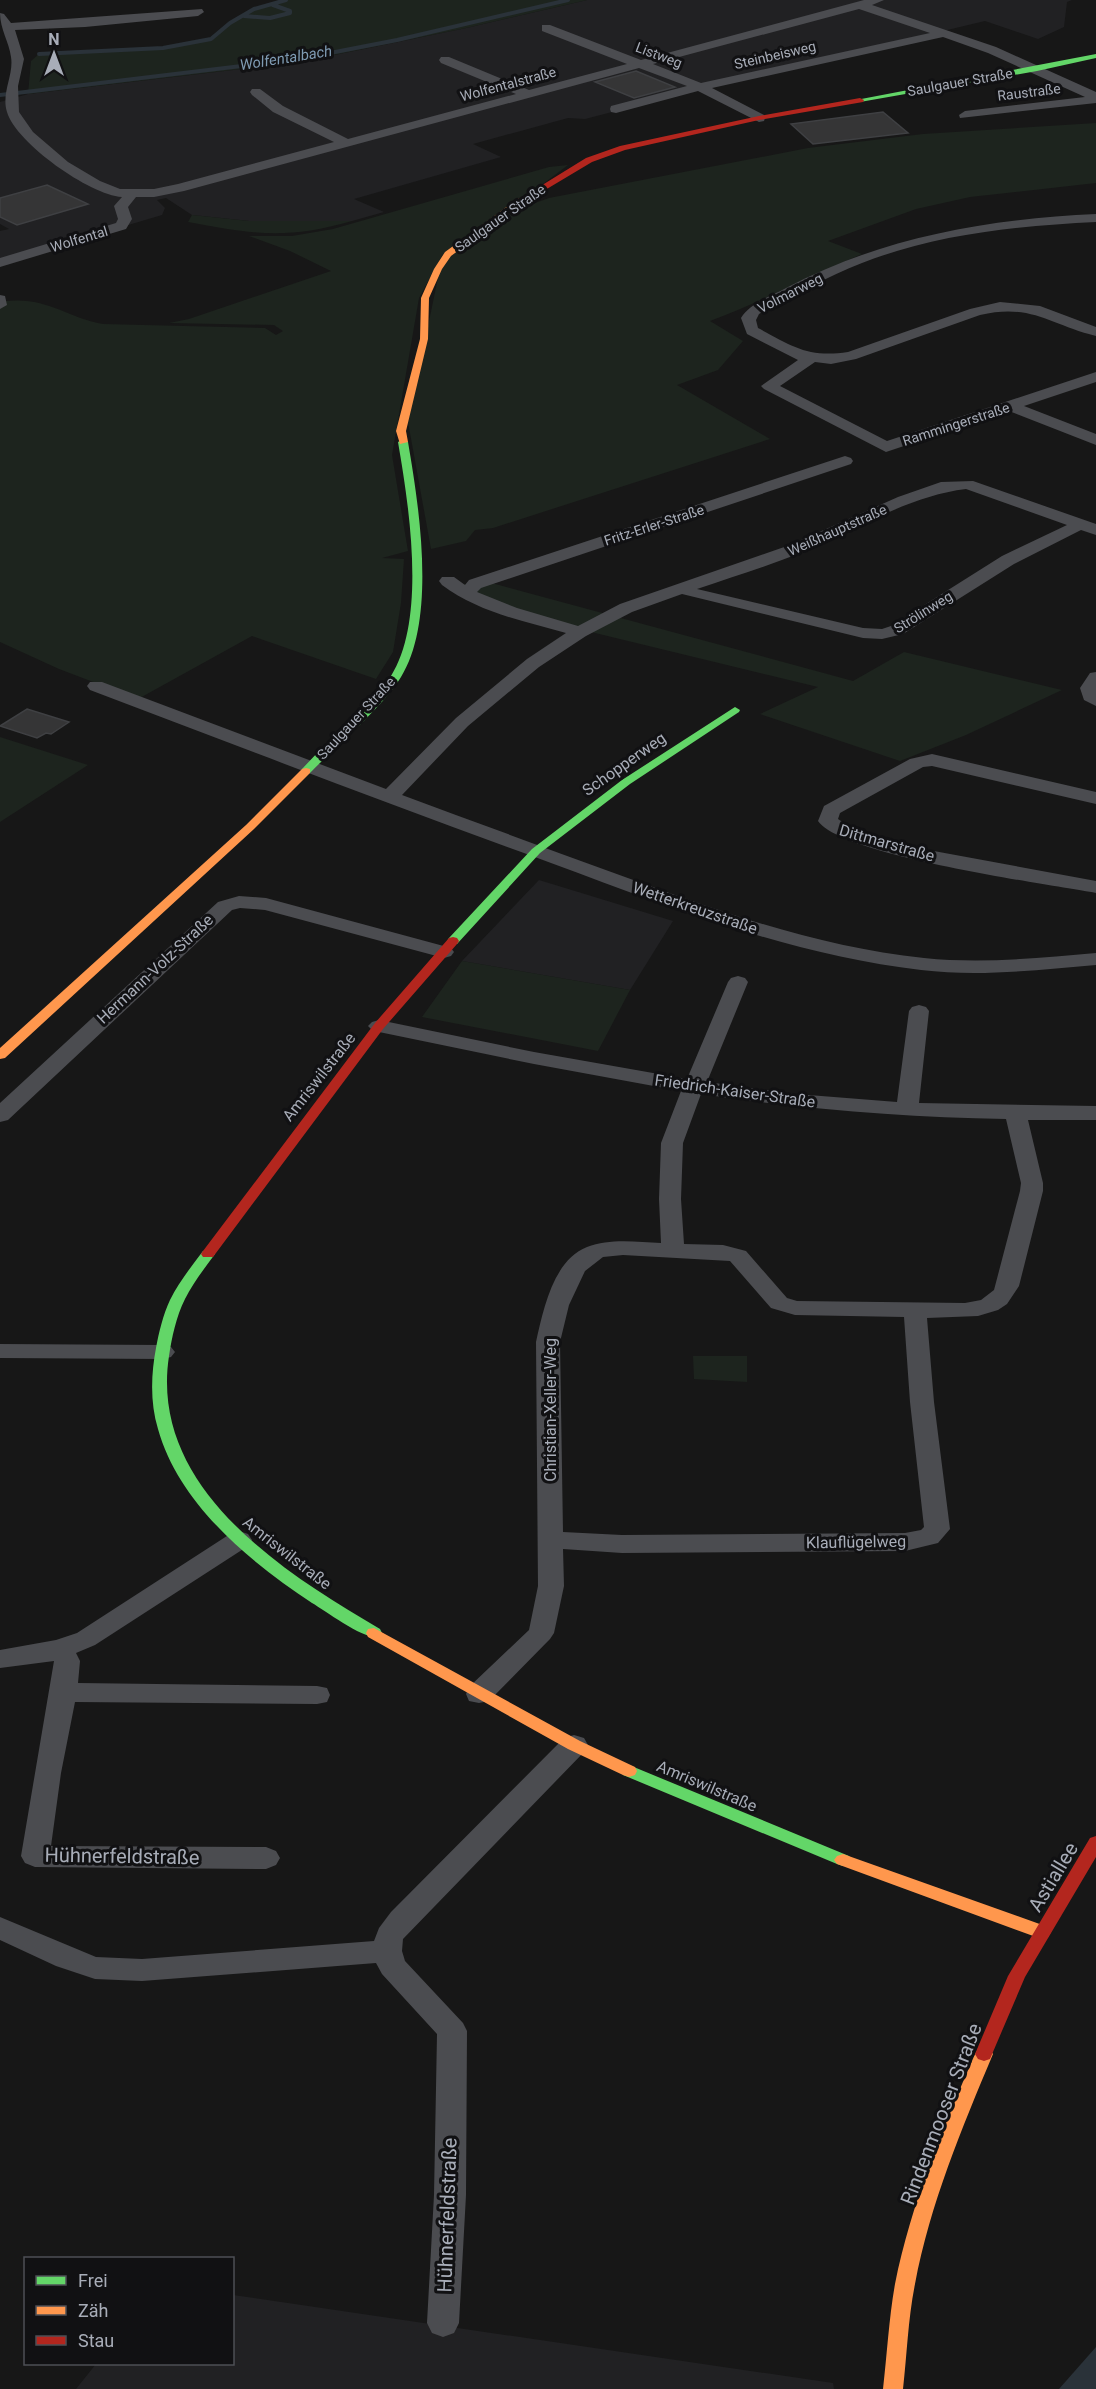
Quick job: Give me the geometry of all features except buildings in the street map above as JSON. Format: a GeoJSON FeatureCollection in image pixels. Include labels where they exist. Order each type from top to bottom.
{"type":"FeatureCollection","features":[{"type":"Feature","properties":{"kind":"main road","name":"Saulgauer Straße"},"geometry":{"type":"LineString","coordinates":[[0,1055],[250,827],[385,691],[399,671],[414,630],[417,543],[410,477],[401,430],[424,339],[425,298],[438,269],[448,254],[516,204],[589,160],[664,136],[1037,69],[1096,56]]}},
{"type":"Feature","properties":{"kind":"main road","name":"Schopperweg"},"geometry":{"type":"LineString","coordinates":[[536,851],[626,782],[735,710]]}},
{"type":"Feature","properties":{"kind":"main road","name":"Amriswilstraße"},"geometry":{"type":"LineString","coordinates":[[536,851],[490,899],[379,1026],[238,1211],[190,1279],[171,1315],[163,1352],[159,1390],[164,1424],[180,1465],[202,1500],[239,1540],[292,1581],[356,1623],[479,1694],[574,1745],[634,1773],[793,1840],[1042,1932]]}},
{"type":"Feature","properties":{"kind":"main road","name":"Astiallee"},"geometry":{"type":"LineString","coordinates":[[1042,1932],[1096,1842]]}},
{"type":"Feature","properties":{"kind":"main road","name":"Rindenmooser Straße"},"geometry":{"type":"LineString","coordinates":[[893,2389],[905,2286],[924,2209],[951,2132],[1017,1976],[1042,1932]]}},
{"type":"Feature","properties":{"kind":"street","name":"Wolfentalstraße"},"geometry":{"type":"LineString","coordinates":[[138,194],[179,188],[878,0]]}},
{"type":"Feature","properties":{"kind":"street","name":"Steinbeisweg"},"geometry":{"type":"LineString","coordinates":[[860,5],[993,50],[1096,98]]}},
{"type":"Feature","properties":{"kind":"street"},"geometry":{"type":"LineString","coordinates":[[138,194],[95,184],[63,165],[28,135],[13,112],[17,56],[4,22],[85,23],[198,12]]}},
{"type":"Feature","properties":{"kind":"street","name":"Listweg"},"geometry":{"type":"LineString","coordinates":[[546,28],[700,87],[759,118]]}},
{"type":"Feature","properties":{"kind":"street","name":"Steinbeisweg"},"geometry":{"type":"LineString","coordinates":[[616,110],[700,87],[941,34]]}},
{"type":"Feature","properties":{"kind":"street"},"geometry":{"type":"LineString","coordinates":[[0,55],[17,56]]}},
{"type":"Feature","properties":{"kind":"street"},"geometry":{"type":"LineString","coordinates":[[445,60],[528,94]]}},
{"type":"Feature","properties":{"kind":"street"},"geometry":{"type":"LineString","coordinates":[[256,92],[278,109],[346,143]]}},
{"type":"Feature","properties":{"kind":"street","name":"Raustraße"},"geometry":{"type":"LineString","coordinates":[[965,115],[1096,98]]}},
{"type":"Feature","properties":{"kind":"street","name":"Wolfental"},"geometry":{"type":"LineString","coordinates":[[0,263],[121,226],[125,219],[121,206],[138,194]]}},
{"type":"Feature","properties":{"kind":"street","name":"Volmarweg"},"geometry":{"type":"LineString","coordinates":[[1096,218],[1012,224],[903,245],[822,276],[748,316],[752,331],[801,356],[811,358],[851,356],[975,312],[1000,306],[1035,309],[1096,332]]}},
{"type":"Feature","properties":{"kind":"street"},"geometry":{"type":"LineString","coordinates":[[0,299],[0,305]]}},
{"type":"Feature","properties":{"kind":"street","name":"Rammingerstraße"},"geometry":{"type":"LineString","coordinates":[[811,358],[769,386],[886,447],[1096,377]]}},
{"type":"Feature","properties":{"kind":"street"},"geometry":{"type":"LineString","coordinates":[[1010,406],[1096,440]]}},
{"type":"Feature","properties":{"kind":"street","name":"Fritz-Erler-Straße"},"geometry":{"type":"LineString","coordinates":[[467,594],[471,587],[483,581],[845,461]]}},
{"type":"Feature","properties":{"kind":"street","name":"Weißhauptstraße"},"geometry":{"type":"LineString","coordinates":[[389,797],[470,715],[533,663],[580,632],[626,608],[796,549],[904,500],[950,485],[975,486],[1088,527]]}},
{"type":"Feature","properties":{"kind":"street","name":"Strölinweg"},"geometry":{"type":"LineString","coordinates":[[683,588],[863,633],[882,634],[897,630],[1008,560],[1088,527]]}},
{"type":"Feature","properties":{"kind":"street"},"geometry":{"type":"LineString","coordinates":[[448,581],[459,591],[522,616],[580,632]]}},
{"type":"Feature","properties":{"kind":"street"},"geometry":{"type":"LineString","coordinates":[[1096,676],[1089,688],[1090,696],[1096,701]]}},
{"type":"Feature","properties":{"kind":"street","name":"Saulgauer Straße"},"geometry":{"type":"LineString","coordinates":[[96,686],[311,767]]}},
{"type":"Feature","properties":{"kind":"street","name":"Dittmarstraße"},"geometry":{"type":"LineString","coordinates":[[1096,798],[932,760],[917,763],[831,810],[828,821],[840,832],[940,859],[1096,887]]}},
{"type":"Feature","properties":{"kind":"street","name":"Wetterkreuzstraße"},"geometry":{"type":"LineString","coordinates":[[311,767],[744,925],[850,953],[921,964],[968,967],[1096,959]]}},
{"type":"Feature","properties":{"kind":"street","name":"Hermann-Volz-Straße"},"geometry":{"type":"LineString","coordinates":[[0,1115],[225,906],[239,902],[266,904],[444,952]]}},
{"type":"Feature","properties":{"kind":"street"},"geometry":{"type":"LineString","coordinates":[[738,982],[693,1087],[672,1143],[670,1199],[673,1250],[723,1252],[738,1256],[779,1303],[795,1308],[915,1310],[987,1307],[999,1300],[1005,1291],[1032,1194],[1032,1183],[1016,1113]]}},
{"type":"Feature","properties":{"kind":"street"},"geometry":{"type":"LineString","coordinates":[[906,1110],[911,1090],[919,1011]]}},
{"type":"Feature","properties":{"kind":"street","name":"Friedrich-Kaiser-Straße"},"geometry":{"type":"LineString","coordinates":[[379,1026],[559,1064],[693,1087],[796,1100],[906,1110],[1096,1113]]}},
{"type":"Feature","properties":{"kind":"street","name":"Christian-Xeller-Weg"},"geometry":{"type":"LineString","coordinates":[[479,1694],[541,1633],[551,1586],[548,1342],[556,1305],[575,1266],[587,1255],[612,1249],[673,1250]]}},
{"type":"Feature","properties":{"kind":"street","name":"Klauflügelweg"},"geometry":{"type":"LineString","coordinates":[[551,1540],[622,1544],[905,1542],[929,1537],[937,1529],[922,1402],[915,1310]]}},
{"type":"Feature","properties":{"kind":"street"},"geometry":{"type":"LineString","coordinates":[[0,1351],[163,1352]]}},
{"type":"Feature","properties":{"kind":"street"},"geometry":{"type":"LineString","coordinates":[[0,1659],[60,1649],[86,1639],[239,1540]]}},
{"type":"Feature","properties":{"kind":"street","name":"Hühnerfeldstraße"},"geometry":{"type":"LineString","coordinates":[[60,1649],[67,1661],[35,1856],[266,1858]]}},
{"type":"Feature","properties":{"kind":"street"},"geometry":{"type":"LineString","coordinates":[[63,1692],[317,1695]]}},
{"type":"Feature","properties":{"kind":"street"},"geometry":{"type":"LineString","coordinates":[[0,1928],[66,1958],[95,1968],[142,1970],[387,1951],[389,1936],[401,1920],[574,1745]]}},
{"type":"Feature","properties":{"kind":"street","name":"Hühnerfeldstraße"},"geometry":{"type":"LineString","coordinates":[[387,1951],[392,1966],[452,2031],[450,2195],[443,2323]]}},
{"type":"Feature","properties":{"kind":"shaded area"},"geometry":{"type":"Polygon","coordinates":[[[286,0],[587,0],[466,28],[300,62],[28,94],[31,61],[39,54],[163,48],[210,39],[230,23],[254,9],[286,0]]]}},
{"type":"Feature","properties":{"kind":"shaded area"},"geometry":{"type":"Polygon","coordinates":[[[587,0],[1072,0],[1067,2],[1064,27],[1038,39],[985,21],[585,119],[568,118],[473,144],[501,157],[354,199],[384,212],[352,221],[249,221],[192,215],[166,198],[157,200],[165,208],[162,215],[0,263],[0,231],[9,229],[0,224],[0,102],[28,94],[300,62],[466,28],[587,0]]]}},
{"type":"Feature","properties":{"kind":"shaded area"},"geometry":{"type":"Polygon","coordinates":[[[1096,123],[1096,183],[970,197],[916,209],[828,241],[862,254],[710,321],[743,341],[718,370],[677,385],[770,439],[493,528],[475,530],[466,541],[431,549],[408,422],[443,254],[419,298],[392,455],[408,551],[382,558],[404,559],[401,603],[393,652],[376,679],[252,636],[138,699],[59,669],[0,642],[0,308],[6,301],[34,302],[103,324],[265,328],[276,335],[283,331],[274,325],[169,323],[189,319],[331,271],[290,251],[249,236],[292,236],[333,229],[549,167],[568,165],[502,215],[549,198],[808,148],[923,134],[1096,123]]]}},
{"type":"Feature","properties":{"kind":"shaded area"},"geometry":{"type":"Polygon","coordinates":[[[192,215],[249,221],[352,221],[308,231],[270,233],[232,230],[188,222],[192,215]]]}},
{"type":"Feature","properties":{"kind":"shaded area"},"geometry":{"type":"Polygon","coordinates":[[[488,582],[853,681],[904,652],[1062,690],[966,735],[900,761],[760,714],[818,687],[554,623],[454,585],[488,582]]]}},
{"type":"Feature","properties":{"kind":"shaded area"},"geometry":{"type":"Polygon","coordinates":[[[0,737],[88,765],[0,822],[0,737]]]}},
{"type":"Feature","properties":{"kind":"shaded area"},"geometry":{"type":"Polygon","coordinates":[[[539,880],[673,921],[630,990],[462,961],[539,880]]]}},
{"type":"Feature","properties":{"kind":"shaded area"},"geometry":{"type":"Polygon","coordinates":[[[462,961],[630,990],[598,1051],[422,1017],[462,961]]]}},
{"type":"Feature","properties":{"kind":"shaded area"},"geometry":{"type":"Polygon","coordinates":[[[693,1356],[747,1356],[747,1382],[694,1379],[693,1356]]]}},
{"type":"Feature","properties":{"kind":"shaded area"},"geometry":{"type":"Polygon","coordinates":[[[234,2295],[833,2383],[834,2389],[76,2389],[95,2365],[234,2365],[234,2295]]]}},
{"type":"Feature","properties":{"kind":"shaded area"},"geometry":{"type":"Polygon","coordinates":[[[1096,2347],[1096,2389],[1059,2389],[1096,2347]]]}},
{"type":"Feature","properties":{"kind":"waterway"},"geometry":{"type":"LineString","coordinates":[[39,54],[163,48],[211,39],[230,23],[254,9],[286,0]]}},
{"type":"Feature","properties":{"kind":"waterway","name":"Wolfentalbach"},"geometry":{"type":"LineString","coordinates":[[0,95],[299,59],[397,40],[568,0]]}},
{"type":"Feature","properties":{"kind":"waterway"},"geometry":{"type":"LineString","coordinates":[[244,16],[270,18],[290,13],[290,11],[273,5]]}},
{"type":"Feature","properties":{"kind":"traffic: fast"},"geometry":{"type":"LineString","coordinates":[[860,100],[1037,69],[1096,56]]}},
{"type":"Feature","properties":{"kind":"traffic: fast"},"geometry":{"type":"LineString","coordinates":[[306,771],[386,689],[399,671],[408,647],[414,620],[417,558],[412,496],[403,442]]}},
{"type":"Feature","properties":{"kind":"traffic: fast"},"geometry":{"type":"LineString","coordinates":[[453,941],[536,851],[626,782],[735,710]]}},
{"type":"Feature","properties":{"kind":"traffic: fast"},"geometry":{"type":"LineString","coordinates":[[208,1254],[177,1300],[168,1325],[161,1362],[159,1389],[165,1429],[181,1466],[205,1502],[235,1534],[269,1564],[305,1590],[374,1633]]}},
{"type":"Feature","properties":{"kind":"traffic: fast"},"geometry":{"type":"LineString","coordinates":[[629,1771],[843,1860]]}},
{"type":"Feature","properties":{"kind":"traffic: slow"},"geometry":{"type":"LineString","coordinates":[[403,442],[401,431],[424,339],[425,298],[438,269],[448,254],[522,200]]}},
{"type":"Feature","properties":{"kind":"traffic: slow"},"geometry":{"type":"LineString","coordinates":[[0,1055],[250,827],[306,771]]}},
{"type":"Feature","properties":{"kind":"traffic: slow"},"geometry":{"type":"LineString","coordinates":[[374,1633],[574,1745],[629,1771]]}},
{"type":"Feature","properties":{"kind":"traffic: slow"},"geometry":{"type":"LineString","coordinates":[[843,1860],[1042,1932]]}},
{"type":"Feature","properties":{"kind":"traffic: slow"},"geometry":{"type":"LineString","coordinates":[[893,2389],[905,2284],[912,2254],[949,2139],[984,2054]]}},
{"type":"Feature","properties":{"kind":"traffic: jam"},"geometry":{"type":"LineString","coordinates":[[522,200],[589,160],[623,148],[759,118],[860,100]]}},
{"type":"Feature","properties":{"kind":"traffic: jam"},"geometry":{"type":"LineString","coordinates":[[208,1254],[379,1026],[453,941]]}},
{"type":"Feature","properties":{"kind":"traffic: jam"},"geometry":{"type":"LineString","coordinates":[[984,2054],[1017,1976],[1096,1842]]}}]}
